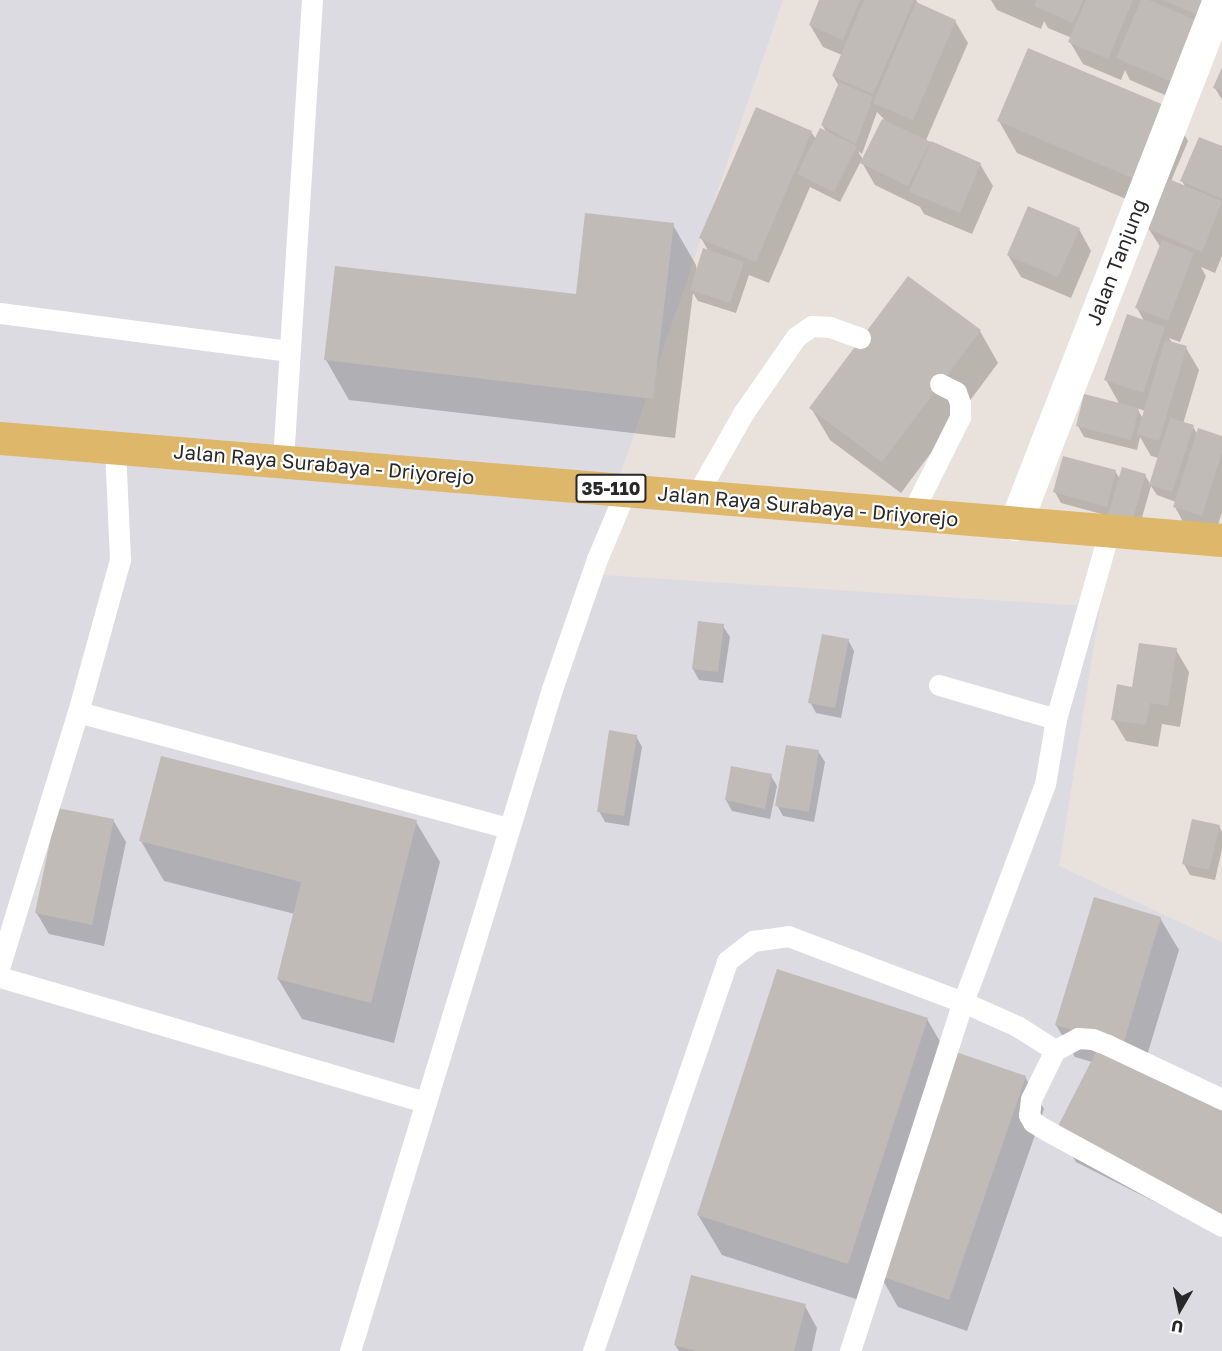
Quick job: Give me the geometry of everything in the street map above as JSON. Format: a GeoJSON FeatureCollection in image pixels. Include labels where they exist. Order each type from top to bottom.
{"type":"FeatureCollection","features":[{"type":"Feature","properties":{"kind":"main road","name":"Jalan Raya Surabaya - Driyorejo"},"geometry":{"type":"LineString","coordinates":[[0,438],[1222,540]]}},
{"type":"Feature","properties":{"kind":"street","name":"Jalan Tanjung"},"geometry":{"type":"LineString","coordinates":[[1015,524],[1219,0]]}},
{"type":"Feature","properties":{"kind":"lane"},"geometry":{"type":"LineString","coordinates":[[283,460],[312,0]]}},
{"type":"Feature","properties":{"kind":"lane"},"geometry":{"type":"LineString","coordinates":[[0,313],[290,351]]}},
{"type":"Feature","properties":{"kind":"lane"},"geometry":{"type":"LineString","coordinates":[[696,496],[744,412],[796,337],[812,326],[830,327],[860,338]]}},
{"type":"Feature","properties":{"kind":"lane"},"geometry":{"type":"LineString","coordinates":[[911,514],[960,417],[960,404],[956,392],[940,384]]}},
{"type":"Feature","properties":{"kind":"lane"},"geometry":{"type":"LineString","coordinates":[[0,965],[78,712],[120,559],[115,448]]}},
{"type":"Feature","properties":{"kind":"lane"},"geometry":{"type":"LineString","coordinates":[[350,1351],[552,689],[597,559],[626,490]]}},
{"type":"Feature","properties":{"kind":"lane"},"geometry":{"type":"LineString","coordinates":[[850,1351],[963,1002],[1045,784],[1056,719],[1109,532]]}},
{"type":"Feature","properties":{"kind":"lane"},"geometry":{"type":"LineString","coordinates":[[939,685],[1056,719]]}},
{"type":"Feature","properties":{"kind":"lane"},"geometry":{"type":"LineString","coordinates":[[78,712],[509,828]]}},
{"type":"Feature","properties":{"kind":"lane"},"geometry":{"type":"LineString","coordinates":[[593,1351],[727,961],[753,941],[788,936],[963,1002],[1017,1026],[1055,1050]]}},
{"type":"Feature","properties":{"kind":"lane"},"geometry":{"type":"LineString","coordinates":[[0,977],[426,1102]]}},
{"type":"Feature","properties":{"kind":"lane"},"geometry":{"type":"LineString","coordinates":[[1222,1100],[1092,1039],[1078,1038],[1055,1050],[1031,1099],[1029,1115],[1033,1122],[1222,1226]]}},
{"type":"Feature","properties":{"kind":"shaded area"},"geometry":{"type":"Polygon","coordinates":[[[0,0],[783,0],[586,574],[1100,607],[1059,866],[1222,942],[1222,1351],[0,1351],[0,0]]]}},
{"type":"Feature","properties":{"kind":"building"},"geometry":{"type":"Polygon","coordinates":[[[819,0],[860,0],[843,40],[809,25],[819,0]]]}},
{"type":"Feature","properties":{"kind":"building"},"geometry":{"type":"Polygon","coordinates":[[[864,0],[914,0],[873,94],[832,76],[864,0]]]}},
{"type":"Feature","properties":{"kind":"building"},"geometry":{"type":"Polygon","coordinates":[[[1037,0],[1083,0],[1073,23],[1034,6],[1037,0]]]}},
{"type":"Feature","properties":{"kind":"building"},"geometry":{"type":"Polygon","coordinates":[[[1086,0],[1133,0],[1108,59],[1068,42],[1086,0]]]}},
{"type":"Feature","properties":{"kind":"building"},"geometry":{"type":"Polygon","coordinates":[[[1141,0],[1149,0],[1200,22],[1174,83],[1116,58],[1141,0]]]}},
{"type":"Feature","properties":{"kind":"building"},"geometry":{"type":"Polygon","coordinates":[[[1162,0],[1216,0],[1208,19],[1162,0]]]}},
{"type":"Feature","properties":{"kind":"building"},"geometry":{"type":"Polygon","coordinates":[[[916,2],[956,20],[913,120],[873,103],[916,2]]]}},
{"type":"Feature","properties":{"kind":"building"},"geometry":{"type":"Polygon","coordinates":[[[1028,48],[1171,108],[1139,181],[997,121],[1028,48]]]}},
{"type":"Feature","properties":{"kind":"building"},"geometry":{"type":"Polygon","coordinates":[[[1222,67],[1222,91],[1213,88],[1222,67]]]}},
{"type":"Feature","properties":{"kind":"building"},"geometry":{"type":"Polygon","coordinates":[[[839,82],[873,97],[856,144],[821,125],[839,82]]]}},
{"type":"Feature","properties":{"kind":"building"},"geometry":{"type":"Polygon","coordinates":[[[756,107],[812,131],[756,262],[699,238],[756,107]]]}},
{"type":"Feature","properties":{"kind":"building"},"geometry":{"type":"Polygon","coordinates":[[[882,119],[930,142],[908,186],[860,163],[882,119]]]}},
{"type":"Feature","properties":{"kind":"building"},"geometry":{"type":"Polygon","coordinates":[[[820,128],[857,146],[834,192],[797,174],[820,128]]]}},
{"type":"Feature","properties":{"kind":"building"},"geometry":{"type":"Polygon","coordinates":[[[1199,137],[1222,146],[1222,199],[1180,181],[1199,137]]]}},
{"type":"Feature","properties":{"kind":"building"},"geometry":{"type":"Polygon","coordinates":[[[931,141],[981,163],[960,213],[909,192],[931,141]]]}},
{"type":"Feature","properties":{"kind":"building"},"geometry":{"type":"Polygon","coordinates":[[[1169,179],[1222,201],[1202,252],[1148,229],[1169,179]]]}},
{"type":"Feature","properties":{"kind":"building"},"geometry":{"type":"Polygon","coordinates":[[[1028,206],[1080,228],[1058,277],[1007,255],[1028,206]]]}},
{"type":"Feature","properties":{"kind":"building"},"geometry":{"type":"Polygon","coordinates":[[[585,213],[674,223],[653,399],[324,360],[335,266],[576,294],[585,213]]]}},
{"type":"Feature","properties":{"kind":"building"},"geometry":{"type":"Polygon","coordinates":[[[1162,240],[1194,253],[1168,321],[1135,308],[1162,240]]]}},
{"type":"Feature","properties":{"kind":"building"},"geometry":{"type":"Polygon","coordinates":[[[703,248],[744,262],[730,303],[690,290],[703,248]]]}},
{"type":"Feature","properties":{"kind":"building"},"geometry":{"type":"Polygon","coordinates":[[[908,276],[981,330],[882,462],[809,408],[908,276]]]}},
{"type":"Feature","properties":{"kind":"building"},"geometry":{"type":"Polygon","coordinates":[[[1127,314],[1165,327],[1143,393],[1104,380],[1127,314]]]}},
{"type":"Feature","properties":{"kind":"building"},"geometry":{"type":"Polygon","coordinates":[[[1165,340],[1187,346],[1159,441],[1137,434],[1165,340]]]}},
{"type":"Feature","properties":{"kind":"building"},"geometry":{"type":"Polygon","coordinates":[[[1084,394],[1139,408],[1131,440],[1076,426],[1084,394]]]}},
{"type":"Feature","properties":{"kind":"building"},"geometry":{"type":"Polygon","coordinates":[[[1170,418],[1194,425],[1172,492],[1149,485],[1170,418]]]}},
{"type":"Feature","properties":{"kind":"building"},"geometry":{"type":"Polygon","coordinates":[[[1198,428],[1222,436],[1222,452],[1202,516],[1173,507],[1198,428]]]}},
{"type":"Feature","properties":{"kind":"building"},"geometry":{"type":"Polygon","coordinates":[[[1063,456],[1116,470],[1107,507],[1053,492],[1063,456]]]}},
{"type":"Feature","properties":{"kind":"building"},"geometry":{"type":"Polygon","coordinates":[[[1122,467],[1146,474],[1129,532],[1105,525],[1122,467]]]}},
{"type":"Feature","properties":{"kind":"building"},"geometry":{"type":"Polygon","coordinates":[[[698,621],[724,624],[718,672],[692,669],[698,621]]]}},
{"type":"Feature","properties":{"kind":"building"},"geometry":{"type":"Polygon","coordinates":[[[822,634],[849,639],[835,708],[808,703],[822,634]]]}},
{"type":"Feature","properties":{"kind":"building"},"geometry":{"type":"Polygon","coordinates":[[[1139,643],[1177,648],[1168,706],[1150,703],[1146,725],[1111,720],[1117,684],[1132,687],[1139,643]]]}},
{"type":"Feature","properties":{"kind":"building"},"geometry":{"type":"Polygon","coordinates":[[[609,730],[637,735],[624,816],[597,812],[609,730]]]}},
{"type":"Feature","properties":{"kind":"building"},"geometry":{"type":"Polygon","coordinates":[[[786,745],[819,750],[809,812],[775,806],[786,745]]]}},
{"type":"Feature","properties":{"kind":"building"},"geometry":{"type":"Polygon","coordinates":[[[161,756],[417,820],[371,1003],[277,979],[301,882],[139,841],[161,756]]]}},
{"type":"Feature","properties":{"kind":"building"},"geometry":{"type":"Polygon","coordinates":[[[731,766],[772,774],[765,809],[725,800],[731,766]]]}},
{"type":"Feature","properties":{"kind":"building"},"geometry":{"type":"Polygon","coordinates":[[[57,808],[114,819],[92,925],[35,913],[57,808]]]}},
{"type":"Feature","properties":{"kind":"building"},"geometry":{"type":"Polygon","coordinates":[[[1192,819],[1220,825],[1209,870],[1182,864],[1192,819]]]}},
{"type":"Feature","properties":{"kind":"building"},"geometry":{"type":"Polygon","coordinates":[[[1094,897],[1161,917],[1123,1045],[1055,1025],[1094,897]]]}},
{"type":"Feature","properties":{"kind":"building"},"geometry":{"type":"Polygon","coordinates":[[[777,969],[928,1018],[848,1264],[697,1215],[777,969]]]}},
{"type":"Feature","properties":{"kind":"building"},"geometry":{"type":"Polygon","coordinates":[[[1098,1048],[1222,1111],[1222,1215],[1056,1130],[1098,1048]]]}},
{"type":"Feature","properties":{"kind":"building"},"geometry":{"type":"Polygon","coordinates":[[[956,1052],[1026,1076],[949,1300],[878,1275],[956,1052]]]}},
{"type":"Feature","properties":{"kind":"building"},"geometry":{"type":"Polygon","coordinates":[[[691,1275],[806,1304],[794,1351],[696,1351],[674,1345],[691,1275]]]}}]}
